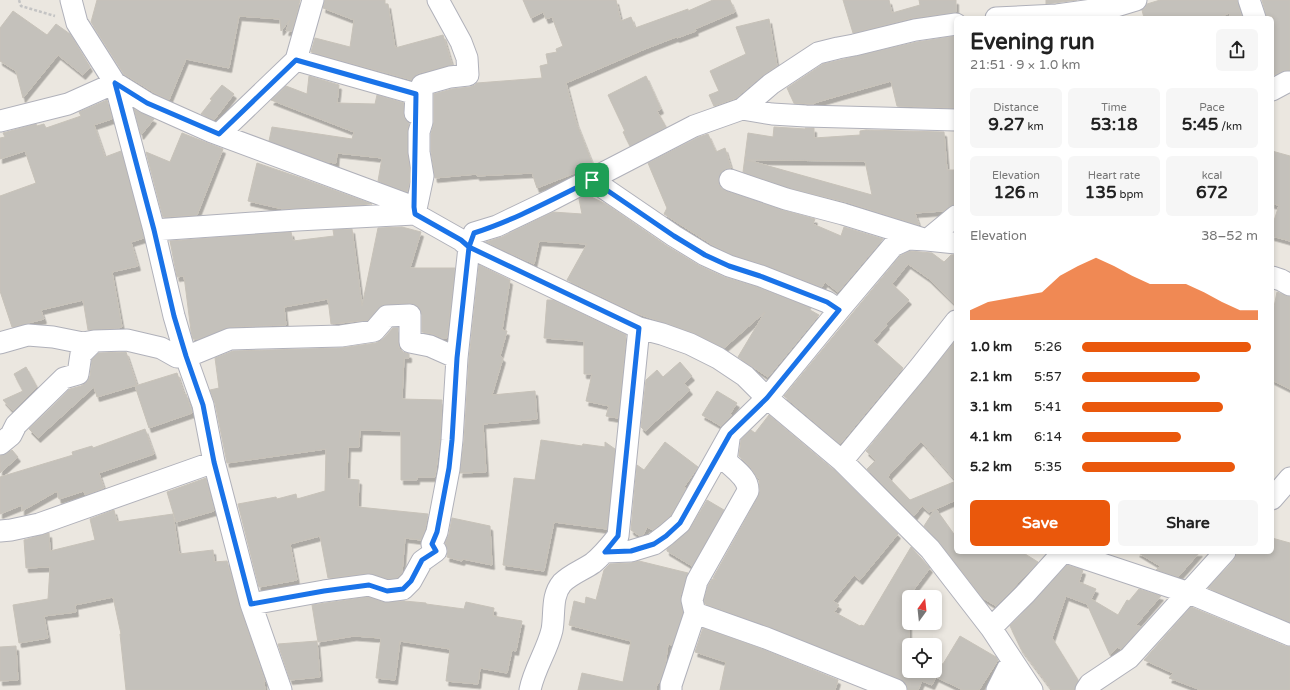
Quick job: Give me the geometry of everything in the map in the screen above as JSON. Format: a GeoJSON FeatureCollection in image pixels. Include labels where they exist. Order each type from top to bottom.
{"type":"FeatureCollection","features":[{"type":"Feature","properties":{"kind":"street"},"geometry":{"type":"LineString","coordinates":[[71,0],[77,23],[115,83],[154,230],[174,316],[203,405],[214,462],[251,604],[281,690]]}},
{"type":"Feature","properties":{"kind":"street"},"geometry":{"type":"LineString","coordinates":[[219,134],[296,60],[313,0]]}},
{"type":"Feature","properties":{"kind":"street"},"geometry":{"type":"LineString","coordinates":[[414,210],[423,176],[418,132],[422,122],[422,85],[450,77],[468,76],[467,58],[461,42],[438,0]]}},
{"type":"Feature","properties":{"kind":"street"},"geometry":{"type":"LineString","coordinates":[[997,0],[997,16]]}},
{"type":"Feature","properties":{"kind":"street"},"geometry":{"type":"LineString","coordinates":[[1038,16],[1058,15],[1113,7],[1136,0]]}},
{"type":"Feature","properties":{"kind":"street"},"geometry":{"type":"LineString","coordinates":[[1249,0],[1254,16]]}},
{"type":"Feature","properties":{"kind":"street"},"geometry":{"type":"LineString","coordinates":[[251,604],[324,591],[369,585],[387,591],[403,589],[411,581],[422,560],[436,551],[432,544],[437,532],[449,468],[453,433],[457,358],[469,247],[474,233],[497,226],[549,201],[694,126],[742,109],[771,84],[818,53],[854,46],[915,30],[954,24]]}},
{"type":"Feature","properties":{"kind":"street"},"geometry":{"type":"LineString","coordinates":[[296,60],[416,94],[414,210]]}},
{"type":"Feature","properties":{"kind":"street"},"geometry":{"type":"LineString","coordinates":[[1274,89],[1290,82]]}},
{"type":"Feature","properties":{"kind":"street"},"geometry":{"type":"LineString","coordinates":[[0,121],[68,104],[115,83]]}},
{"type":"Feature","properties":{"kind":"street"},"geometry":{"type":"LineString","coordinates":[[115,83],[147,103],[219,134],[414,210],[461,240],[469,247],[639,328],[690,344],[718,358],[745,376],[767,398],[842,461],[930,549],[991,628],[1032,690]]}},
{"type":"Feature","properties":{"kind":"street"},"geometry":{"type":"LineString","coordinates":[[742,109],[772,114],[954,125]]}},
{"type":"Feature","properties":{"kind":"street"},"geometry":{"type":"LineString","coordinates":[[592,180],[674,236],[705,255],[729,266],[767,278],[820,299],[839,310]]}},
{"type":"Feature","properties":{"kind":"street"},"geometry":{"type":"LineString","coordinates":[[730,180],[786,199],[844,214],[927,240]]}},
{"type":"Feature","properties":{"kind":"street"},"geometry":{"type":"LineString","coordinates":[[154,230],[414,210]]}},
{"type":"Feature","properties":{"kind":"street"},"geometry":{"type":"LineString","coordinates":[[927,240],[954,218]]}},
{"type":"Feature","properties":{"kind":"street"},"geometry":{"type":"LineString","coordinates":[[605,552],[631,551],[654,544],[666,536],[680,523],[730,434],[767,398],[893,246],[908,239],[954,242]]}},
{"type":"Feature","properties":{"kind":"street"},"geometry":{"type":"LineString","coordinates":[[1274,278],[1281,280],[1290,285]]}},
{"type":"Feature","properties":{"kind":"street"},"geometry":{"type":"LineString","coordinates":[[0,343],[28,336],[53,337],[83,343],[94,341],[127,340],[161,348],[177,357],[186,356],[230,339],[341,336],[374,331],[387,316],[410,315],[410,342],[430,346],[457,358]]}},
{"type":"Feature","properties":{"kind":"street"},"geometry":{"type":"LineString","coordinates":[[842,461],[954,324]]}},
{"type":"Feature","properties":{"kind":"street"},"geometry":{"type":"LineString","coordinates":[[530,690],[531,682],[548,645],[552,628],[555,598],[562,584],[572,575],[593,562],[605,552],[618,536],[639,328]]}},
{"type":"Feature","properties":{"kind":"street"},"geometry":{"type":"LineString","coordinates":[[0,444],[11,436],[16,425],[64,378],[78,374],[81,354],[94,341]]}},
{"type":"Feature","properties":{"kind":"street"},"geometry":{"type":"LineString","coordinates":[[671,690],[673,678],[695,613],[692,600],[697,581],[748,491],[748,487],[744,479],[726,460],[730,434]]}},
{"type":"Feature","properties":{"kind":"street"},"geometry":{"type":"LineString","coordinates":[[0,531],[39,524],[214,462]]}},
{"type":"Feature","properties":{"kind":"street"},"geometry":{"type":"LineString","coordinates":[[1274,496],[1290,478]]}},
{"type":"Feature","properties":{"kind":"street"},"geometry":{"type":"LineString","coordinates":[[991,628],[1062,554]]}},
{"type":"Feature","properties":{"kind":"street"},"geometry":{"type":"LineString","coordinates":[[1070,554],[1189,593],[1290,635]]}},
{"type":"Feature","properties":{"kind":"street"},"geometry":{"type":"LineString","coordinates":[[1086,690],[1090,684],[1129,658],[1223,554]]}},
{"type":"Feature","properties":{"kind":"street"},"geometry":{"type":"LineString","coordinates":[[695,613],[766,638],[896,690]]}},
{"type":"Feature","properties":{"kind":"street"},"geometry":{"type":"LineString","coordinates":[[997,690],[1008,668],[1022,690]]}},
{"type":"Feature","properties":{"kind":"path"},"geometry":{"type":"LineString","coordinates":[[19,0],[21,6],[77,23]]}},
{"type":"Feature","properties":{"kind":"building"},"geometry":{"type":"Polygon","coordinates":[[[97,0],[300,0],[292,31],[286,31],[290,20],[281,31],[280,19],[239,16],[229,68],[186,59],[169,100],[124,74],[91,22],[97,0]]]}},
{"type":"Feature","properties":{"kind":"building"},"geometry":{"type":"Polygon","coordinates":[[[325,0],[385,0],[385,4],[388,4],[395,48],[443,35],[452,65],[419,73],[413,77],[412,80],[311,52],[315,38],[350,47],[354,20],[323,8],[325,0]]]}},
{"type":"Feature","properties":{"kind":"building"},"geometry":{"type":"Polygon","coordinates":[[[523,0],[616,0],[621,21],[631,17],[635,28],[688,9],[688,11],[713,0],[730,0],[735,12],[695,29],[696,31],[645,49],[566,83],[576,122],[593,165],[537,188],[532,173],[477,176],[477,174],[435,178],[431,151],[431,134],[434,122],[434,94],[452,89],[470,87],[477,83],[542,78],[540,66],[548,64],[546,54],[557,52],[556,49],[563,46],[552,17],[546,19],[543,12],[531,18],[523,0]]]}},
{"type":"Feature","properties":{"kind":"building"},"geometry":{"type":"Polygon","coordinates":[[[843,0],[889,0],[892,13],[920,5],[919,0],[956,0],[956,12],[912,18],[853,33],[843,0]]]}},
{"type":"Feature","properties":{"kind":"building"},"geometry":{"type":"Polygon","coordinates":[[[1046,0],[1077,0],[1046,4],[1046,0]]]}},
{"type":"Feature","properties":{"kind":"building"},"geometry":{"type":"Polygon","coordinates":[[[1160,0],[1237,0],[1241,16],[1230,16],[1229,13],[1222,16],[1144,16],[1142,10],[1147,4],[1160,0]]]}},
{"type":"Feature","properties":{"kind":"building"},"geometry":{"type":"Polygon","coordinates":[[[1262,0],[1290,0],[1290,70],[1282,71],[1274,75],[1274,16],[1266,16],[1262,0]]]}},
{"type":"Feature","properties":{"kind":"building"},"geometry":{"type":"Polygon","coordinates":[[[13,11],[47,35],[56,24],[70,34],[90,67],[83,75],[58,55],[23,98],[16,71],[0,61],[0,28],[13,11]]]}},
{"type":"Feature","properties":{"kind":"building"},"geometry":{"type":"Polygon","coordinates":[[[769,19],[777,66],[763,75],[736,98],[714,106],[709,95],[719,91],[710,71],[746,54],[736,27],[769,19]]]}},
{"type":"Feature","properties":{"kind":"building"},"geometry":{"type":"Polygon","coordinates":[[[954,36],[954,108],[897,106],[891,81],[814,104],[794,103],[787,88],[823,64],[917,42],[954,36]]]}},
{"type":"Feature","properties":{"kind":"building"},"geometry":{"type":"Polygon","coordinates":[[[309,76],[339,85],[337,103],[375,104],[377,95],[404,103],[404,118],[409,123],[407,132],[407,152],[411,176],[407,192],[378,181],[382,158],[337,153],[336,163],[327,162],[269,141],[272,127],[352,139],[354,132],[271,100],[286,86],[307,94],[309,76]]]}},
{"type":"Feature","properties":{"kind":"building"},"geometry":{"type":"Polygon","coordinates":[[[646,76],[661,109],[657,111],[666,127],[630,146],[623,132],[625,131],[608,95],[646,76]]]}},
{"type":"Feature","properties":{"kind":"building"},"geometry":{"type":"Polygon","coordinates":[[[222,85],[234,94],[214,120],[201,114],[212,100],[210,99],[222,85]]]}},
{"type":"Feature","properties":{"kind":"building"},"geometry":{"type":"Polygon","coordinates":[[[107,100],[112,119],[94,125],[105,157],[121,151],[144,238],[131,242],[138,266],[112,272],[122,327],[88,330],[83,300],[41,310],[44,319],[12,327],[0,291],[0,196],[36,183],[25,151],[0,159],[0,138],[5,137],[3,133],[36,124],[37,126],[44,124],[46,128],[81,116],[79,112],[107,100]]]}},
{"type":"Feature","properties":{"kind":"building"},"geometry":{"type":"Polygon","coordinates":[[[134,109],[154,119],[141,135],[134,109]]]}},
{"type":"Feature","properties":{"kind":"building"},"geometry":{"type":"Polygon","coordinates":[[[774,127],[814,128],[814,138],[860,135],[860,131],[866,130],[944,132],[947,170],[954,170],[954,205],[943,211],[915,213],[919,225],[846,202],[789,188],[743,172],[748,133],[773,137],[774,127]],[[747,160],[872,195],[865,161],[747,160]]]}},
{"type":"Feature","properties":{"kind":"building"},"geometry":{"type":"Polygon","coordinates":[[[182,133],[223,149],[197,215],[163,217],[146,152],[170,162],[182,133]]]}},
{"type":"Feature","properties":{"kind":"building"},"geometry":{"type":"Polygon","coordinates":[[[708,134],[716,152],[725,148],[731,168],[727,168],[722,171],[718,183],[721,188],[726,191],[782,210],[815,219],[813,224],[841,236],[844,227],[883,239],[838,292],[825,282],[822,287],[765,265],[733,255],[711,244],[664,214],[667,208],[648,163],[699,137],[708,134]]]}},
{"type":"Feature","properties":{"kind":"building"},"geometry":{"type":"Polygon","coordinates":[[[1274,152],[1290,156],[1290,241],[1274,237],[1274,221],[1279,205],[1274,204],[1274,152]]]}},
{"type":"Feature","properties":{"kind":"building"},"geometry":{"type":"Polygon","coordinates":[[[257,163],[372,204],[283,209],[248,201],[257,163]]]}},
{"type":"Feature","properties":{"kind":"building"},"geometry":{"type":"Polygon","coordinates":[[[587,195],[606,204],[667,246],[700,266],[724,277],[757,287],[811,308],[810,310],[819,315],[768,377],[738,357],[765,312],[724,348],[694,333],[636,313],[567,280],[587,244],[539,241],[534,264],[486,242],[502,237],[553,212],[582,214],[579,199],[587,195]]]}},
{"type":"Feature","properties":{"kind":"building"},"geometry":{"type":"Polygon","coordinates":[[[402,227],[421,232],[410,268],[455,268],[447,338],[422,332],[422,315],[420,309],[416,305],[410,303],[382,305],[368,320],[331,324],[328,299],[284,307],[286,325],[229,327],[199,339],[193,339],[184,276],[177,277],[170,241],[291,232],[293,241],[334,236],[333,230],[352,229],[362,306],[378,228],[402,227]]]}},
{"type":"Feature","properties":{"kind":"building"},"geometry":{"type":"Polygon","coordinates":[[[910,251],[932,253],[944,262],[951,255],[954,255],[954,303],[928,278],[908,264],[892,284],[909,300],[886,324],[887,325],[873,341],[903,368],[840,444],[784,396],[900,256],[910,251]]]}},
{"type":"Feature","properties":{"kind":"building"},"geometry":{"type":"Polygon","coordinates":[[[479,265],[510,280],[502,330],[507,331],[500,356],[503,358],[492,395],[535,391],[537,419],[483,424],[486,472],[460,473],[464,441],[469,359],[479,265]]]}},
{"type":"Feature","properties":{"kind":"building"},"geometry":{"type":"Polygon","coordinates":[[[1277,292],[1290,297],[1290,389],[1274,381],[1274,307],[1277,292]]]}},
{"type":"Feature","properties":{"kind":"building"},"geometry":{"type":"Polygon","coordinates":[[[547,300],[553,300],[626,335],[618,418],[606,416],[609,406],[586,401],[592,374],[584,374],[584,341],[544,338],[547,300]]]}},
{"type":"Feature","properties":{"kind":"building"},"geometry":{"type":"Polygon","coordinates":[[[393,328],[398,328],[399,348],[403,352],[409,354],[409,358],[404,358],[402,399],[442,400],[440,439],[435,477],[417,477],[417,480],[401,480],[401,431],[360,430],[359,447],[348,447],[347,479],[359,480],[358,507],[428,514],[421,540],[405,538],[402,573],[397,578],[388,579],[368,573],[328,578],[320,536],[290,544],[297,580],[259,587],[238,504],[276,497],[277,499],[296,494],[297,499],[325,491],[326,449],[227,463],[215,403],[210,390],[219,388],[215,358],[233,351],[341,348],[376,343],[383,339],[393,328]]]}},
{"type":"Feature","properties":{"kind":"building"},"geometry":{"type":"Polygon","coordinates":[[[954,342],[954,479],[921,441],[888,477],[910,500],[954,482],[954,501],[936,509],[954,534],[954,554],[1025,554],[1038,562],[996,606],[983,598],[939,542],[924,526],[935,509],[929,512],[922,506],[914,516],[867,469],[876,460],[866,451],[954,342]]]}},
{"type":"Feature","properties":{"kind":"building"},"geometry":{"type":"Polygon","coordinates":[[[126,352],[137,385],[97,397],[94,387],[38,438],[29,429],[70,389],[81,386],[87,382],[90,376],[92,360],[99,353],[126,352]]]}},
{"type":"Feature","properties":{"kind":"building"},"geometry":{"type":"Polygon","coordinates":[[[680,362],[692,376],[684,383],[690,390],[645,431],[641,427],[646,380],[657,370],[663,377],[680,362]]]}},
{"type":"Feature","properties":{"kind":"building"},"geometry":{"type":"Polygon","coordinates":[[[26,367],[37,387],[13,411],[3,400],[23,391],[14,374],[26,367]]]}},
{"type":"Feature","properties":{"kind":"building"},"geometry":{"type":"Polygon","coordinates":[[[177,373],[192,413],[149,428],[135,386],[177,373]]]}},
{"type":"Feature","properties":{"kind":"building"},"geometry":{"type":"Polygon","coordinates":[[[717,391],[737,403],[730,414],[732,415],[721,426],[702,415],[717,391]]]}},
{"type":"Feature","properties":{"kind":"building"},"geometry":{"type":"Polygon","coordinates":[[[769,415],[834,470],[898,534],[860,580],[854,575],[833,601],[839,605],[834,612],[860,626],[864,626],[911,547],[930,568],[914,590],[902,590],[902,630],[909,630],[909,638],[902,638],[902,678],[936,678],[932,685],[922,681],[918,690],[908,690],[906,683],[900,679],[770,627],[705,604],[704,600],[708,586],[712,579],[717,580],[713,578],[760,491],[760,479],[750,466],[739,456],[741,440],[751,430],[755,433],[769,415]]]}},
{"type":"Feature","properties":{"kind":"building"},"geometry":{"type":"Polygon","coordinates":[[[145,429],[154,454],[99,473],[104,488],[85,495],[84,491],[59,499],[57,491],[22,511],[22,505],[0,514],[0,477],[73,455],[72,452],[92,446],[93,448],[145,429]]]}},
{"type":"Feature","properties":{"kind":"building"},"geometry":{"type":"Polygon","coordinates":[[[541,440],[582,446],[583,444],[605,447],[605,442],[615,449],[607,529],[554,522],[544,571],[503,565],[514,478],[535,480],[541,440]]]}},
{"type":"Feature","properties":{"kind":"building"},"geometry":{"type":"Polygon","coordinates":[[[665,442],[698,467],[684,487],[686,488],[671,515],[653,530],[647,527],[643,535],[640,536],[631,530],[637,465],[644,470],[665,442]]]}},
{"type":"Feature","properties":{"kind":"building"},"geometry":{"type":"Polygon","coordinates":[[[12,450],[18,457],[0,473],[0,456],[12,450]]]}},
{"type":"Feature","properties":{"kind":"building"},"geometry":{"type":"Polygon","coordinates":[[[206,478],[214,511],[176,522],[167,492],[206,478]]]}},
{"type":"Feature","properties":{"kind":"building"},"geometry":{"type":"Polygon","coordinates":[[[707,500],[724,510],[692,566],[667,551],[667,549],[690,529],[707,500]]]}},
{"type":"Feature","properties":{"kind":"building"},"geometry":{"type":"Polygon","coordinates":[[[114,510],[117,522],[173,514],[179,554],[213,550],[214,562],[227,561],[240,608],[265,682],[265,690],[126,690],[121,634],[113,597],[75,605],[76,612],[44,616],[48,638],[19,643],[13,605],[48,599],[50,567],[26,568],[24,540],[49,533],[50,551],[95,540],[90,519],[114,510]]]}},
{"type":"Feature","properties":{"kind":"building"},"geometry":{"type":"Polygon","coordinates":[[[452,518],[490,526],[492,565],[463,559],[462,561],[447,557],[448,550],[445,543],[449,534],[452,518]]]}},
{"type":"Feature","properties":{"kind":"building"},"geometry":{"type":"Polygon","coordinates":[[[1274,539],[1290,543],[1290,622],[1208,588],[1234,560],[1236,554],[1274,554],[1274,539]]]}},
{"type":"Feature","properties":{"kind":"building"},"geometry":{"type":"Polygon","coordinates":[[[1140,554],[1198,554],[1178,577],[1156,570],[1160,566],[1140,554]]]}},
{"type":"Feature","properties":{"kind":"building"},"geometry":{"type":"Polygon","coordinates":[[[639,561],[688,573],[680,597],[683,612],[672,645],[668,644],[665,666],[659,683],[657,683],[656,690],[578,690],[582,673],[623,682],[631,641],[569,625],[574,601],[585,604],[586,597],[596,600],[604,570],[610,564],[639,561]]]}},
{"type":"Feature","properties":{"kind":"building"},"geometry":{"type":"Polygon","coordinates":[[[1067,565],[1083,570],[1079,582],[1096,589],[1091,599],[1118,615],[1127,600],[1129,601],[1139,589],[1161,596],[1136,625],[1141,627],[1121,649],[1117,647],[1110,655],[1087,604],[1066,596],[1052,638],[1078,680],[1074,690],[1052,690],[1021,649],[1010,626],[1067,565]]]}},
{"type":"Feature","properties":{"kind":"building"},"geometry":{"type":"Polygon","coordinates":[[[368,597],[384,602],[404,601],[464,609],[466,602],[494,608],[493,616],[522,621],[516,651],[512,650],[507,673],[480,668],[478,684],[446,681],[450,649],[400,641],[395,680],[376,678],[381,638],[354,636],[318,642],[312,605],[368,597]]]}},
{"type":"Feature","properties":{"kind":"building"},"geometry":{"type":"Polygon","coordinates":[[[1191,607],[1290,647],[1290,690],[1201,690],[1169,678],[1173,673],[1144,660],[1191,607]]]}},
{"type":"Feature","properties":{"kind":"building"},"geometry":{"type":"Polygon","coordinates":[[[703,628],[762,649],[838,680],[835,690],[720,690],[726,662],[695,652],[703,628]]]}},
{"type":"Feature","properties":{"kind":"building"},"geometry":{"type":"Polygon","coordinates":[[[960,636],[996,657],[998,660],[979,690],[963,690],[938,678],[942,678],[942,664],[960,636]]]}},
{"type":"Feature","properties":{"kind":"building"},"geometry":{"type":"Polygon","coordinates":[[[317,641],[320,677],[290,680],[278,644],[317,641]]]}},
{"type":"Feature","properties":{"kind":"building"},"geometry":{"type":"Polygon","coordinates":[[[16,646],[18,680],[0,681],[0,647],[16,646]]]}},
{"type":"Feature","properties":{"kind":"route"},"geometry":{"type":"LineString","coordinates":[[592,180],[497,226],[474,233],[469,247],[461,240],[415,214],[416,94],[296,60],[219,134],[147,103],[115,83],[154,230],[174,316],[203,405],[214,462],[251,604],[324,591],[369,585],[387,591],[403,589],[411,581],[422,560],[436,551],[432,544],[437,532],[449,468],[457,358],[469,247],[609,312],[639,328],[618,536],[605,552],[631,551],[654,544],[666,536],[680,523],[730,434],[767,398],[839,310],[827,302],[791,287],[729,266],[705,255],[674,236],[592,180]]}}]}
